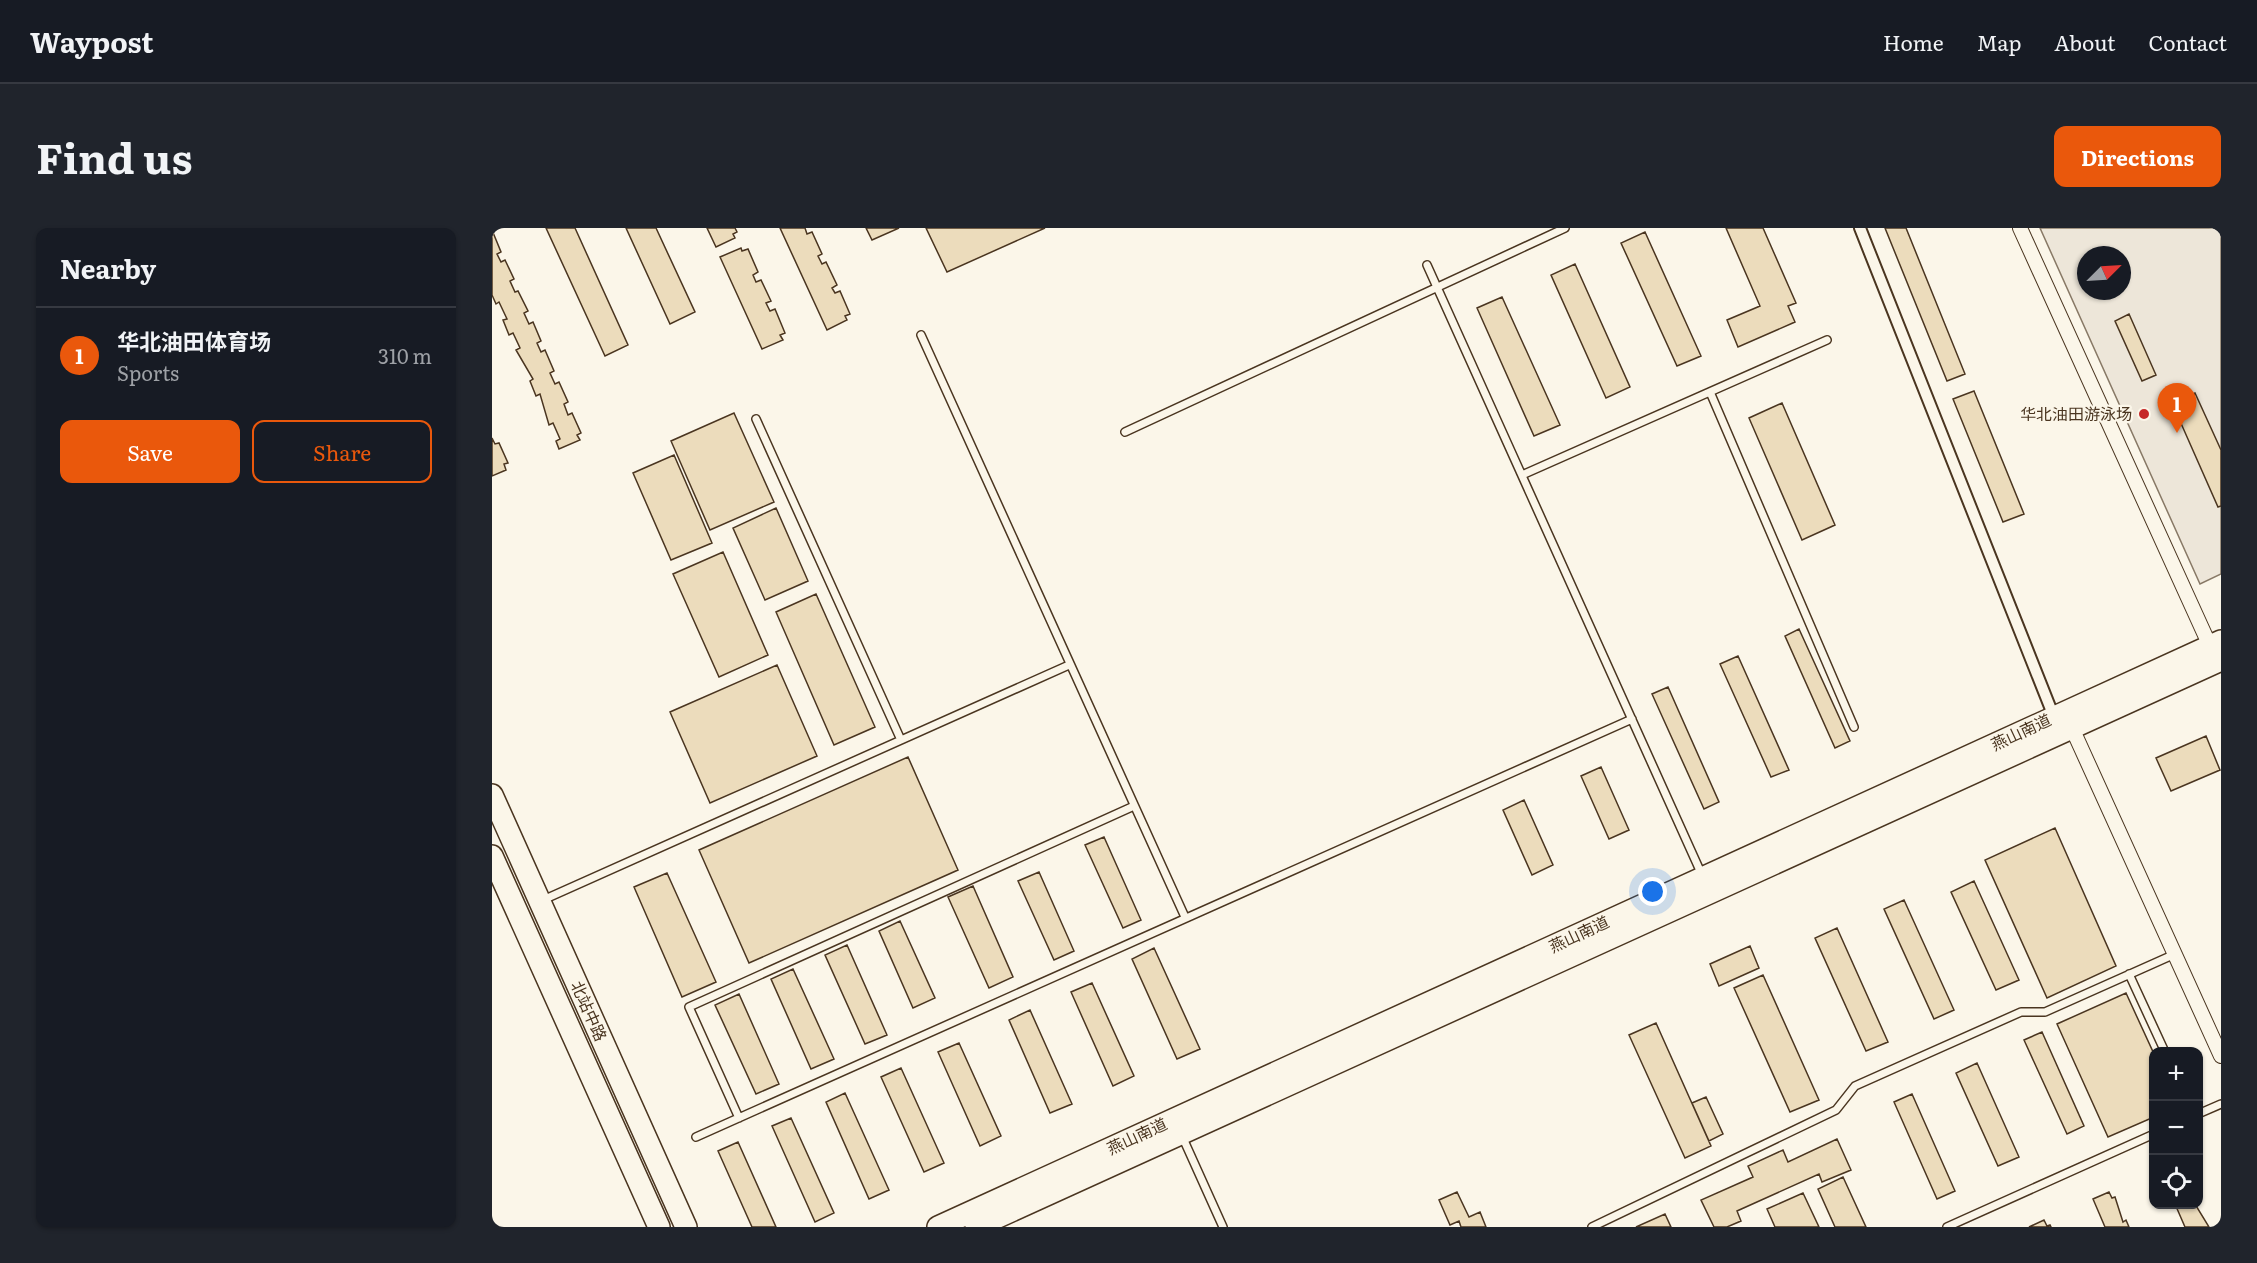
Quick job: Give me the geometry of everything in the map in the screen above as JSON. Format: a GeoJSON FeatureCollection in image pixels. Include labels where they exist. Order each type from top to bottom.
{"type":"FeatureCollection","features":[{"type":"Feature","properties":{"kind":"main road","name":"燕山南道"},"geometry":{"type":"LineString","coordinates":[[976,1227],[1181,1134],[2218,649]]}},
{"type":"Feature","properties":{"kind":"main road","name":"燕山南道"},"geometry":{"type":"LineString","coordinates":[[938,1227],[1703,877],[2063,722]]}},
{"type":"Feature","properties":{"kind":"main road","name":"北站中路"},"geometry":{"type":"LineString","coordinates":[[492,795],[686,1227]]}},
{"type":"Feature","properties":{"kind":"main road","name":"北站中路"},"geometry":{"type":"LineString","coordinates":[[492,856],[659,1227]]}},
{"type":"Feature","properties":{"kind":"street"},"geometry":{"type":"LineString","coordinates":[[1860,228],[2063,722],[2175,954],[2221,1056]]}},
{"type":"Feature","properties":{"kind":"street"},"geometry":{"type":"LineString","coordinates":[[2020,228],[2218,649]]}},
{"type":"Feature","properties":{"kind":"lane"},"geometry":{"type":"LineString","coordinates":[[1125,432],[1565,228]]}},
{"type":"Feature","properties":{"kind":"lane"},"geometry":{"type":"LineString","coordinates":[[1427,265],[1703,877]]}},
{"type":"Feature","properties":{"kind":"lane"},"geometry":{"type":"LineString","coordinates":[[921,335],[1185,917]]}},
{"type":"Feature","properties":{"kind":"lane"},"geometry":{"type":"LineString","coordinates":[[1522,476],[1827,340]]}},
{"type":"Feature","properties":{"kind":"lane"},"geometry":{"type":"LineString","coordinates":[[1710,392],[1854,727]]}},
{"type":"Feature","properties":{"kind":"lane"},"geometry":{"type":"LineString","coordinates":[[756,419],[901,740]]}},
{"type":"Feature","properties":{"kind":"lane"},"geometry":{"type":"LineString","coordinates":[[540,901],[1069,665]]}},
{"type":"Feature","properties":{"kind":"lane"},"geometry":{"type":"LineString","coordinates":[[696,1137],[1632,719]]}},
{"type":"Feature","properties":{"kind":"lane"},"geometry":{"type":"LineString","coordinates":[[739,1118],[688,1006],[1134,806]]}},
{"type":"Feature","properties":{"kind":"lane"},"geometry":{"type":"LineString","coordinates":[[1592,1227],[1836,1110],[1855,1086],[2021,1012],[2045,1012],[2175,954]]}},
{"type":"Feature","properties":{"kind":"lane"},"geometry":{"type":"LineString","coordinates":[[2129,974],[2163,1047]]}},
{"type":"Feature","properties":{"kind":"lane"},"geometry":{"type":"LineString","coordinates":[[2203,1112],[2221,1104]]}},
{"type":"Feature","properties":{"kind":"lane"},"geometry":{"type":"LineString","coordinates":[[1181,1134],[1223,1227]]}},
{"type":"Feature","properties":{"kind":"lane"},"geometry":{"type":"LineString","coordinates":[[1947,1227],[2149,1136]]}},
{"type":"Feature","properties":{"kind":"shaded area"},"geometry":{"type":"Polygon","coordinates":[[[2040,228],[2221,228],[2221,574],[2200,584],[2040,228]]]}},
{"type":"Feature","properties":{"kind":"building"},"geometry":{"type":"Polygon","coordinates":[[[546,228],[575,228],[628,345],[605,356],[546,228]]]}},
{"type":"Feature","properties":{"kind":"building"},"geometry":{"type":"Polygon","coordinates":[[[626,228],[656,228],[695,312],[670,324],[626,228]]]}},
{"type":"Feature","properties":{"kind":"building"},"geometry":{"type":"Polygon","coordinates":[[[707,228],[735,228],[737,232],[733,234],[735,238],[716,247],[707,228]]]}},
{"type":"Feature","properties":{"kind":"building"},"geometry":{"type":"Polygon","coordinates":[[[780,228],[805,228],[807,234],[812,232],[822,254],[818,256],[822,264],[826,262],[837,285],[832,288],[835,293],[840,291],[850,314],[845,316],[847,320],[827,330],[780,228]]]}},
{"type":"Feature","properties":{"kind":"building"},"geometry":{"type":"Polygon","coordinates":[[[866,228],[899,228],[872,240],[866,228]]]}},
{"type":"Feature","properties":{"kind":"building"},"geometry":{"type":"Polygon","coordinates":[[[926,228],[1045,228],[947,272],[926,228]]]}},
{"type":"Feature","properties":{"kind":"building"},"geometry":{"type":"Polygon","coordinates":[[[1726,228],[1763,228],[1796,303],[1788,306],[1795,322],[1738,347],[1727,320],[1760,306],[1726,228]]]}},
{"type":"Feature","properties":{"kind":"building"},"geometry":{"type":"Polygon","coordinates":[[[1885,228],[1906,228],[1965,374],[1947,381],[1885,228]]]}},
{"type":"Feature","properties":{"kind":"building"},"geometry":{"type":"Polygon","coordinates":[[[492,230],[501,252],[497,254],[501,262],[505,260],[514,279],[510,281],[528,311],[524,313],[529,324],[533,322],[541,341],[537,343],[541,352],[545,350],[554,371],[550,373],[555,384],[559,382],[568,402],[564,404],[568,415],[572,413],[581,433],[577,435],[580,440],[559,449],[556,441],[560,439],[553,423],[549,425],[540,394],[536,396],[530,381],[533,379],[516,350],[520,348],[513,333],[509,335],[503,320],[507,319],[499,302],[496,304],[492,295],[492,230]]]}},
{"type":"Feature","properties":{"kind":"building"},"geometry":{"type":"Polygon","coordinates":[[[1645,232],[1701,356],[1677,366],[1621,243],[1645,232]]]}},
{"type":"Feature","properties":{"kind":"building"},"geometry":{"type":"Polygon","coordinates":[[[741,248],[742,251],[748,249],[758,272],[753,275],[756,282],[761,280],[771,301],[766,303],[770,311],[775,309],[785,333],[780,335],[783,340],[762,349],[720,257],[741,248]]]}},
{"type":"Feature","properties":{"kind":"building"},"geometry":{"type":"Polygon","coordinates":[[[1575,264],[1630,387],[1606,398],[1551,275],[1575,264]]]}},
{"type":"Feature","properties":{"kind":"building"},"geometry":{"type":"Polygon","coordinates":[[[1502,297],[1560,425],[1534,436],[1477,308],[1502,297]]]}},
{"type":"Feature","properties":{"kind":"building"},"geometry":{"type":"Polygon","coordinates":[[[2129,314],[2156,375],[2142,381],[2115,321],[2129,314]]]}},
{"type":"Feature","properties":{"kind":"building"},"geometry":{"type":"Polygon","coordinates":[[[1974,391],[2024,514],[2003,522],[1953,399],[1974,391]]]}},
{"type":"Feature","properties":{"kind":"building"},"geometry":{"type":"Polygon","coordinates":[[[2195,393],[2221,450],[2221,506],[2218,507],[2172,403],[2195,393]]]}},
{"type":"Feature","properties":{"kind":"building"},"geometry":{"type":"Polygon","coordinates":[[[1782,403],[1835,525],[1802,540],[1749,418],[1782,403]]]}},
{"type":"Feature","properties":{"kind":"building"},"geometry":{"type":"Polygon","coordinates":[[[734,413],[774,502],[710,530],[671,441],[734,413]]]}},
{"type":"Feature","properties":{"kind":"building"},"geometry":{"type":"Polygon","coordinates":[[[492,438],[495,444],[499,443],[508,463],[504,464],[506,470],[492,476],[492,438]]]}},
{"type":"Feature","properties":{"kind":"building"},"geometry":{"type":"Polygon","coordinates":[[[674,455],[712,543],[671,560],[633,473],[674,455]]]}},
{"type":"Feature","properties":{"kind":"building"},"geometry":{"type":"Polygon","coordinates":[[[776,508],[808,581],[765,600],[733,528],[776,508]]]}},
{"type":"Feature","properties":{"kind":"building"},"geometry":{"type":"Polygon","coordinates":[[[723,552],[768,655],[719,677],[673,574],[723,552]]]}},
{"type":"Feature","properties":{"kind":"building"},"geometry":{"type":"Polygon","coordinates":[[[816,594],[875,727],[834,745],[776,612],[816,594]]]}},
{"type":"Feature","properties":{"kind":"building"},"geometry":{"type":"Polygon","coordinates":[[[1799,629],[1850,741],[1835,748],[1785,636],[1799,629]]]}},
{"type":"Feature","properties":{"kind":"building"},"geometry":{"type":"Polygon","coordinates":[[[1738,656],[1789,770],[1771,777],[1720,664],[1738,656]]]}},
{"type":"Feature","properties":{"kind":"building"},"geometry":{"type":"Polygon","coordinates":[[[777,665],[817,756],[710,803],[670,712],[777,665]]]}},
{"type":"Feature","properties":{"kind":"building"},"geometry":{"type":"Polygon","coordinates":[[[1668,687],[1719,802],[1704,809],[1652,694],[1668,687]]]}},
{"type":"Feature","properties":{"kind":"building"},"geometry":{"type":"Polygon","coordinates":[[[2206,736],[2220,770],[2171,791],[2156,758],[2206,736]]]}},
{"type":"Feature","properties":{"kind":"building"},"geometry":{"type":"Polygon","coordinates":[[[908,757],[958,870],[749,963],[699,850],[908,757]]]}},
{"type":"Feature","properties":{"kind":"building"},"geometry":{"type":"Polygon","coordinates":[[[1601,767],[1629,830],[1609,839],[1581,776],[1601,767]]]}},
{"type":"Feature","properties":{"kind":"building"},"geometry":{"type":"Polygon","coordinates":[[[1524,800],[1553,865],[1532,875],[1503,810],[1524,800]]]}},
{"type":"Feature","properties":{"kind":"building"},"geometry":{"type":"Polygon","coordinates":[[[2055,828],[2116,966],[2047,998],[1985,860],[2055,828]]]}},
{"type":"Feature","properties":{"kind":"building"},"geometry":{"type":"Polygon","coordinates":[[[1104,837],[1141,920],[1123,928],[1085,845],[1104,837]]]}},
{"type":"Feature","properties":{"kind":"building"},"geometry":{"type":"Polygon","coordinates":[[[1039,872],[1074,951],[1054,960],[1018,881],[1039,872]]]}},
{"type":"Feature","properties":{"kind":"building"},"geometry":{"type":"Polygon","coordinates":[[[667,873],[716,982],[682,997],[634,887],[667,873]]]}},
{"type":"Feature","properties":{"kind":"building"},"geometry":{"type":"Polygon","coordinates":[[[1974,881],[2019,980],[1996,990],[1951,892],[1974,881]]]}},
{"type":"Feature","properties":{"kind":"building"},"geometry":{"type":"Polygon","coordinates":[[[973,886],[1013,977],[989,988],[948,897],[973,886]]]}},
{"type":"Feature","properties":{"kind":"building"},"geometry":{"type":"Polygon","coordinates":[[[1904,900],[1954,1010],[1934,1019],[1884,909],[1904,900]]]}},
{"type":"Feature","properties":{"kind":"building"},"geometry":{"type":"Polygon","coordinates":[[[900,921],[935,998],[913,1008],[879,931],[900,921]]]}},
{"type":"Feature","properties":{"kind":"building"},"geometry":{"type":"Polygon","coordinates":[[[1837,928],[1888,1042],[1866,1051],[1815,938],[1837,928]]]}},
{"type":"Feature","properties":{"kind":"building"},"geometry":{"type":"Polygon","coordinates":[[[847,945],[887,1035],[865,1044],[825,955],[847,945]]]}},
{"type":"Feature","properties":{"kind":"building"},"geometry":{"type":"Polygon","coordinates":[[[1750,946],[1759,968],[1719,986],[1710,964],[1750,946]]]}},
{"type":"Feature","properties":{"kind":"building"},"geometry":{"type":"Polygon","coordinates":[[[1154,948],[1200,1049],[1177,1059],[1132,959],[1154,948]]]}},
{"type":"Feature","properties":{"kind":"building"},"geometry":{"type":"Polygon","coordinates":[[[793,969],[834,1059],[811,1069],[771,979],[793,969]]]}},
{"type":"Feature","properties":{"kind":"building"},"geometry":{"type":"Polygon","coordinates":[[[1763,975],[1819,1100],[1790,1112],[1734,988],[1763,975]]]}},
{"type":"Feature","properties":{"kind":"building"},"geometry":{"type":"Polygon","coordinates":[[[1092,983],[1134,1076],[1113,1086],[1071,992],[1092,983]]]}},
{"type":"Feature","properties":{"kind":"building"},"geometry":{"type":"Polygon","coordinates":[[[2126,993],[2151,1047],[2149,1119],[2108,1137],[2057,1024],[2126,993]]]}},
{"type":"Feature","properties":{"kind":"building"},"geometry":{"type":"Polygon","coordinates":[[[739,994],[779,1084],[756,1094],[715,1005],[739,994]]]}},
{"type":"Feature","properties":{"kind":"building"},"geometry":{"type":"Polygon","coordinates":[[[1030,1010],[1072,1104],[1050,1113],[1009,1020],[1030,1010]]]}},
{"type":"Feature","properties":{"kind":"building"},"geometry":{"type":"Polygon","coordinates":[[[1656,1023],[1711,1146],[1685,1158],[1629,1035],[1656,1023]]]}},
{"type":"Feature","properties":{"kind":"building"},"geometry":{"type":"Polygon","coordinates":[[[2042,1032],[2084,1126],[2067,1134],[2024,1040],[2042,1032]]]}},
{"type":"Feature","properties":{"kind":"building"},"geometry":{"type":"Polygon","coordinates":[[[959,1043],[1001,1136],[980,1146],[938,1052],[959,1043]]]}},
{"type":"Feature","properties":{"kind":"building"},"geometry":{"type":"Polygon","coordinates":[[[1977,1063],[2019,1157],[1998,1166],[1956,1073],[1977,1063]]]}},
{"type":"Feature","properties":{"kind":"building"},"geometry":{"type":"Polygon","coordinates":[[[901,1068],[944,1163],[924,1172],[881,1077],[901,1068]]]}},
{"type":"Feature","properties":{"kind":"building"},"geometry":{"type":"Polygon","coordinates":[[[845,1093],[889,1190],[869,1199],[826,1102],[845,1093]]]}},
{"type":"Feature","properties":{"kind":"building"},"geometry":{"type":"Polygon","coordinates":[[[1912,1094],[1955,1191],[1937,1199],[1894,1102],[1912,1094]]]}},
{"type":"Feature","properties":{"kind":"building"},"geometry":{"type":"Polygon","coordinates":[[[1706,1097],[1723,1134],[1709,1141],[1692,1103],[1706,1097]]]}},
{"type":"Feature","properties":{"kind":"building"},"geometry":{"type":"Polygon","coordinates":[[[791,1118],[834,1213],[815,1222],[772,1126],[791,1118]]]}},
{"type":"Feature","properties":{"kind":"building"},"geometry":{"type":"Polygon","coordinates":[[[1837,1139],[1851,1170],[1822,1182],[1819,1174],[1737,1211],[1741,1221],[1727,1227],[1714,1227],[1701,1200],[1753,1177],[1748,1166],[1783,1150],[1788,1162],[1837,1139]]]}},
{"type":"Feature","properties":{"kind":"building"},"geometry":{"type":"Polygon","coordinates":[[[738,1142],[776,1227],[752,1227],[718,1151],[738,1142]]]}},
{"type":"Feature","properties":{"kind":"building"},"geometry":{"type":"Polygon","coordinates":[[[1843,1177],[1866,1227],[1835,1227],[1818,1189],[1843,1177]]]}},
{"type":"Feature","properties":{"kind":"building"},"geometry":{"type":"Polygon","coordinates":[[[1457,1192],[1469,1217],[1480,1212],[1486,1227],[1461,1227],[1459,1221],[1450,1225],[1439,1200],[1457,1192]]]}},
{"type":"Feature","properties":{"kind":"building"},"geometry":{"type":"Polygon","coordinates":[[[2109,1192],[2112,1198],[2115,1197],[2123,1222],[2126,1220],[2129,1227],[2105,1227],[2093,1199],[2109,1192]]]}},
{"type":"Feature","properties":{"kind":"building"},"geometry":{"type":"Polygon","coordinates":[[[1803,1193],[1819,1227],[1775,1227],[1767,1209],[1803,1193]]]}},
{"type":"Feature","properties":{"kind":"building"},"geometry":{"type":"Polygon","coordinates":[[[2177,1209],[2198,1209],[2209,1227],[2185,1227],[2177,1209]]]}},
{"type":"Feature","properties":{"kind":"building"},"geometry":{"type":"Polygon","coordinates":[[[1665,1214],[1671,1227],[1636,1227],[1665,1214]]]}},
{"type":"Feature","properties":{"kind":"building"},"geometry":{"type":"Polygon","coordinates":[[[2044,1220],[2047,1226],[2051,1227],[2029,1227],[2044,1220]]]}},
{"type":"Feature","properties":{"kind":"place","name":"华北油田游泳场"},"geometry":{"type":"Point","coordinates":[2144,414]}},
{"type":"Feature","properties":{"kind":"place","name":"华北油田体育场"},"geometry":{"type":"Point","coordinates":[2177,433]}}]}
